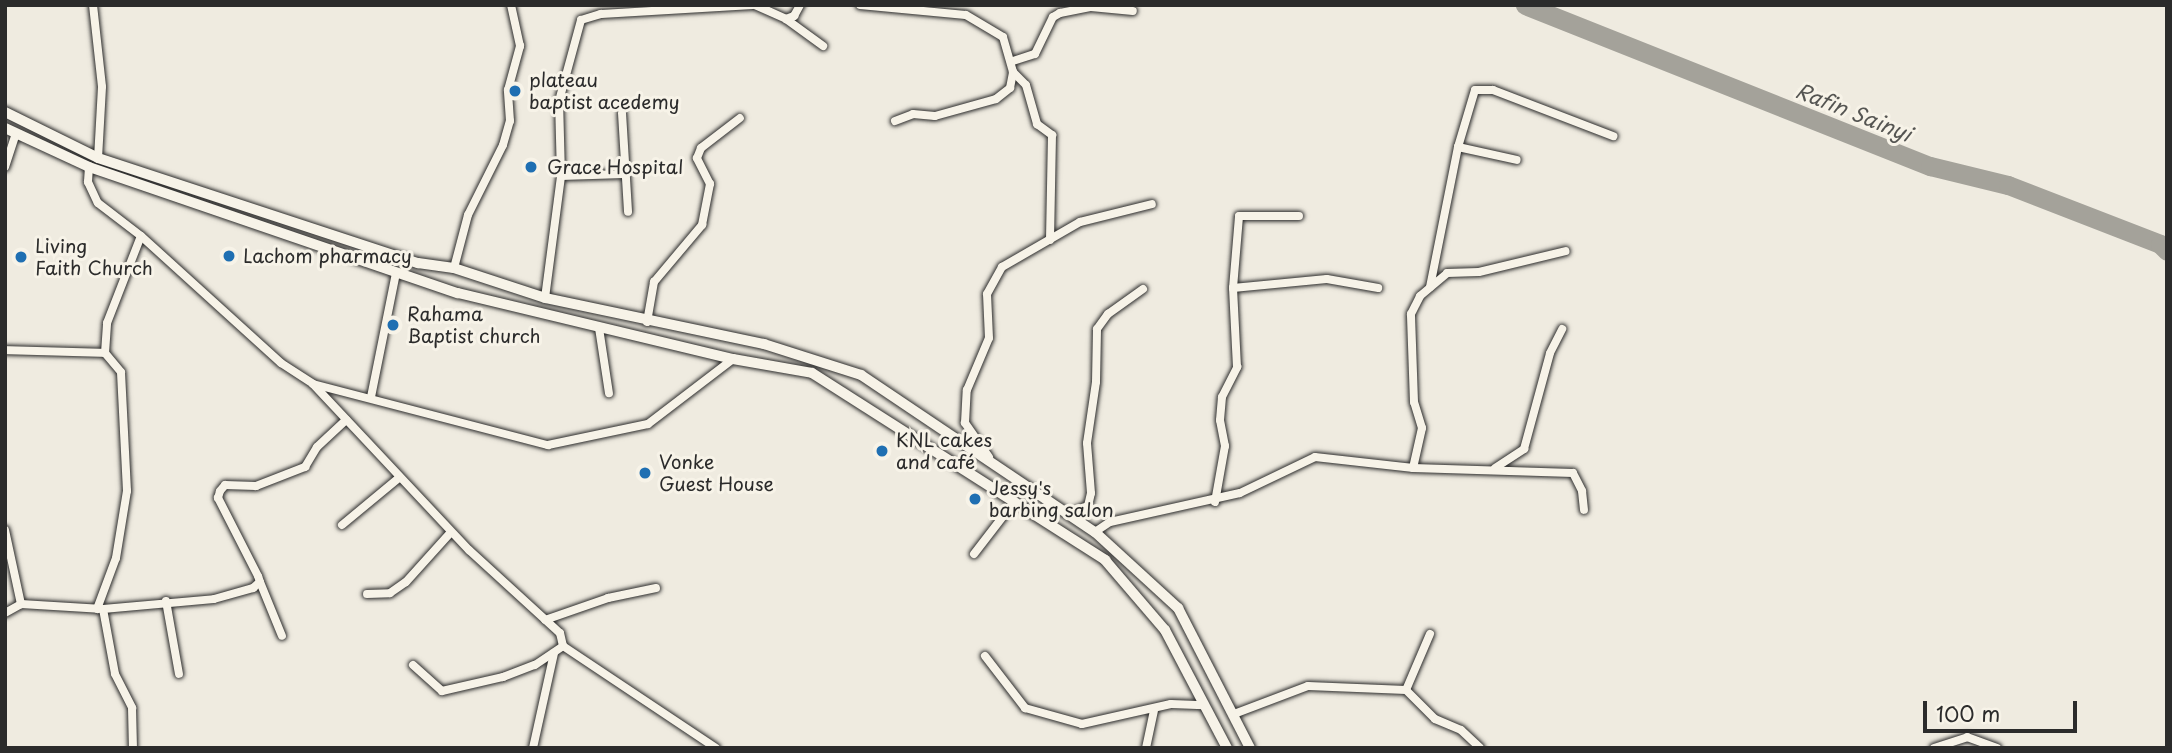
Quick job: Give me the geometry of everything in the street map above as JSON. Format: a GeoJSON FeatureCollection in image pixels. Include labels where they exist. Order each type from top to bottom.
{"type":"FeatureCollection","features":[{"type":"Feature","properties":{"kind":"main road"},"geometry":{"type":"LineString","coordinates":[[5,112],[98,158],[418,263],[454,268],[545,298],[647,322],[764,344],[861,375],[1096,532],[1178,608],[1250,748]]}},
{"type":"Feature","properties":{"kind":"main road"},"geometry":{"type":"LineString","coordinates":[[5,128],[89,167],[396,273],[599,328],[733,359],[812,373],[1105,559],[1165,630],[1227,748]]}},
{"type":"Feature","properties":{"kind":"street"},"geometry":{"type":"LineString","coordinates":[[93,5],[102,87],[98,158]]}},
{"type":"Feature","properties":{"kind":"street"},"geometry":{"type":"LineString","coordinates":[[454,268],[468,215],[503,145],[510,121],[508,90],[520,46],[510,5]]}},
{"type":"Feature","properties":{"kind":"street"},"geometry":{"type":"LineString","coordinates":[[545,298],[561,176],[559,101],[582,20],[601,15],[754,5],[786,19],[823,46]]}},
{"type":"Feature","properties":{"kind":"street"},"geometry":{"type":"LineString","coordinates":[[786,19],[794,16],[800,5]]}},
{"type":"Feature","properties":{"kind":"street"},"geometry":{"type":"LineString","coordinates":[[860,5],[966,15],[1003,37],[1013,61],[1010,88],[996,99],[935,116],[913,114],[895,121]]}},
{"type":"Feature","properties":{"kind":"street"},"geometry":{"type":"LineString","coordinates":[[1013,61],[1035,54],[1053,17],[1060,13],[1091,7],[1133,11]]}},
{"type":"Feature","properties":{"kind":"street"},"geometry":{"type":"LineString","coordinates":[[1013,72],[1026,85],[1037,124],[1052,135],[1050,240]]}},
{"type":"Feature","properties":{"kind":"street"},"geometry":{"type":"LineString","coordinates":[[1430,287],[1458,147],[1475,90],[1493,90],[1613,136]]}},
{"type":"Feature","properties":{"kind":"street"},"geometry":{"type":"LineString","coordinates":[[622,113],[628,212]]}},
{"type":"Feature","properties":{"kind":"street"},"geometry":{"type":"LineString","coordinates":[[647,322],[654,282],[702,225],[710,184],[697,158],[701,148],[740,118]]}},
{"type":"Feature","properties":{"kind":"street"},"geometry":{"type":"LineString","coordinates":[[5,167],[16,134]]}},
{"type":"Feature","properties":{"kind":"street"},"geometry":{"type":"LineString","coordinates":[[1458,147],[1517,160]]}},
{"type":"Feature","properties":{"kind":"street"},"geometry":{"type":"LineString","coordinates":[[89,167],[88,182],[98,203],[141,236],[281,363],[313,384],[451,532],[560,633],[563,646],[716,748]]}},
{"type":"Feature","properties":{"kind":"street"},"geometry":{"type":"LineString","coordinates":[[561,176],[624,174]]}},
{"type":"Feature","properties":{"kind":"street"},"geometry":{"type":"LineString","coordinates":[[993,462],[965,423],[967,390],[989,338],[987,294],[1002,267],[1080,222],[1152,204]]}},
{"type":"Feature","properties":{"kind":"street"},"geometry":{"type":"LineString","coordinates":[[1215,502],[1224,446],[1220,420],[1222,397],[1237,367],[1233,288],[1240,216],[1299,216]]}},
{"type":"Feature","properties":{"kind":"street"},"geometry":{"type":"LineString","coordinates":[[133,748],[132,708],[114,674],[100,609],[116,558],[127,491],[121,372],[106,353],[107,323],[141,236]]}},
{"type":"Feature","properties":{"kind":"street"},"geometry":{"type":"LineString","coordinates":[[1413,468],[1422,428],[1414,402],[1411,314],[1430,287],[1447,273],[1479,272],[1566,251]]}},
{"type":"Feature","properties":{"kind":"street"},"geometry":{"type":"LineString","coordinates":[[371,397],[396,273]]}},
{"type":"Feature","properties":{"kind":"street"},"geometry":{"type":"LineString","coordinates":[[1233,288],[1327,279],[1378,288]]}},
{"type":"Feature","properties":{"kind":"street"},"geometry":{"type":"LineString","coordinates":[[1069,514],[1088,506],[1091,493],[1087,443],[1097,383],[1097,329],[1108,314],[1143,289]]}},
{"type":"Feature","properties":{"kind":"street"},"geometry":{"type":"LineString","coordinates":[[599,328],[609,393]]}},
{"type":"Feature","properties":{"kind":"street"},"geometry":{"type":"LineString","coordinates":[[1495,468],[1524,449],[1550,353],[1562,328]]}},
{"type":"Feature","properties":{"kind":"street"},"geometry":{"type":"LineString","coordinates":[[5,350],[106,353]]}},
{"type":"Feature","properties":{"kind":"street"},"geometry":{"type":"LineString","coordinates":[[313,384],[548,445],[648,424],[733,359]]}},
{"type":"Feature","properties":{"kind":"street"},"geometry":{"type":"LineString","coordinates":[[282,636],[260,582],[218,498],[220,491],[225,485],[256,486],[305,467],[317,447],[346,420]]}},
{"type":"Feature","properties":{"kind":"street"},"geometry":{"type":"LineString","coordinates":[[1096,532],[1110,522],[1171,506],[1215,502],[1315,457],[1413,468],[1495,468],[1573,473],[1582,491],[1584,510]]}},
{"type":"Feature","properties":{"kind":"street"},"geometry":{"type":"LineString","coordinates":[[342,525],[400,477]]}},
{"type":"Feature","properties":{"kind":"street"},"geometry":{"type":"LineString","coordinates":[[974,554],[1014,502]]}},
{"type":"Feature","properties":{"kind":"street"},"geometry":{"type":"LineString","coordinates":[[5,530],[20,604]]}},
{"type":"Feature","properties":{"kind":"street"},"geometry":{"type":"LineString","coordinates":[[367,594],[390,593],[406,582],[451,532]]}},
{"type":"Feature","properties":{"kind":"street"},"geometry":{"type":"LineString","coordinates":[[5,613],[20,604],[100,609],[166,601],[214,599],[260,582]]}},
{"type":"Feature","properties":{"kind":"street"},"geometry":{"type":"LineString","coordinates":[[545,620],[608,598],[656,588]]}},
{"type":"Feature","properties":{"kind":"street"},"geometry":{"type":"LineString","coordinates":[[166,601],[179,674]]}},
{"type":"Feature","properties":{"kind":"street"},"geometry":{"type":"LineString","coordinates":[[1406,690],[1430,634]]}},
{"type":"Feature","properties":{"kind":"street"},"geometry":{"type":"LineString","coordinates":[[413,665],[442,691],[503,677],[563,646]]}},
{"type":"Feature","properties":{"kind":"street"},"geometry":{"type":"LineString","coordinates":[[533,748],[554,653]]}},
{"type":"Feature","properties":{"kind":"street"},"geometry":{"type":"LineString","coordinates":[[985,656],[1025,708],[1082,724],[1154,711],[1171,704],[1204,705]]}},
{"type":"Feature","properties":{"kind":"street"},"geometry":{"type":"LineString","coordinates":[[1234,714],[1308,686],[1406,690],[1436,719],[1461,730],[1480,748]]}},
{"type":"Feature","properties":{"kind":"street"},"geometry":{"type":"LineString","coordinates":[[1146,748],[1154,711]]}},
{"type":"Feature","properties":{"kind":"street"},"geometry":{"type":"LineString","coordinates":[[1934,748],[1967,737],[1997,748]]}},
{"type":"Feature","properties":{"kind":"waterway","name":"Rafin Sainyi"},"geometry":{"type":"LineString","coordinates":[[1525,5],[1930,166],[2008,185],[2160,244],[2167,251]]}},
{"type":"Feature","properties":{"kind":"place","name":"plateau baptist acedemy"},"geometry":{"type":"Point","coordinates":[515,91]}},
{"type":"Feature","properties":{"kind":"place","name":"Grace Hospital"},"geometry":{"type":"Point","coordinates":[531,167]}},
{"type":"Feature","properties":{"kind":"place","name":"Lachom pharmacy"},"geometry":{"type":"Point","coordinates":[229,256]}},
{"type":"Feature","properties":{"kind":"place","name":"Living Faith Church"},"geometry":{"type":"Point","coordinates":[21,257]}},
{"type":"Feature","properties":{"kind":"place","name":"Rahama Baptist church"},"geometry":{"type":"Point","coordinates":[393,325]}},
{"type":"Feature","properties":{"kind":"place","name":"KNL cakes and café"},"geometry":{"type":"Point","coordinates":[882,451]}},
{"type":"Feature","properties":{"kind":"place","name":"Vonke Guest House"},"geometry":{"type":"Point","coordinates":[645,473]}},
{"type":"Feature","properties":{"kind":"place","name":"Jessy's barbing salon"},"geometry":{"type":"Point","coordinates":[975,499]}}]}
